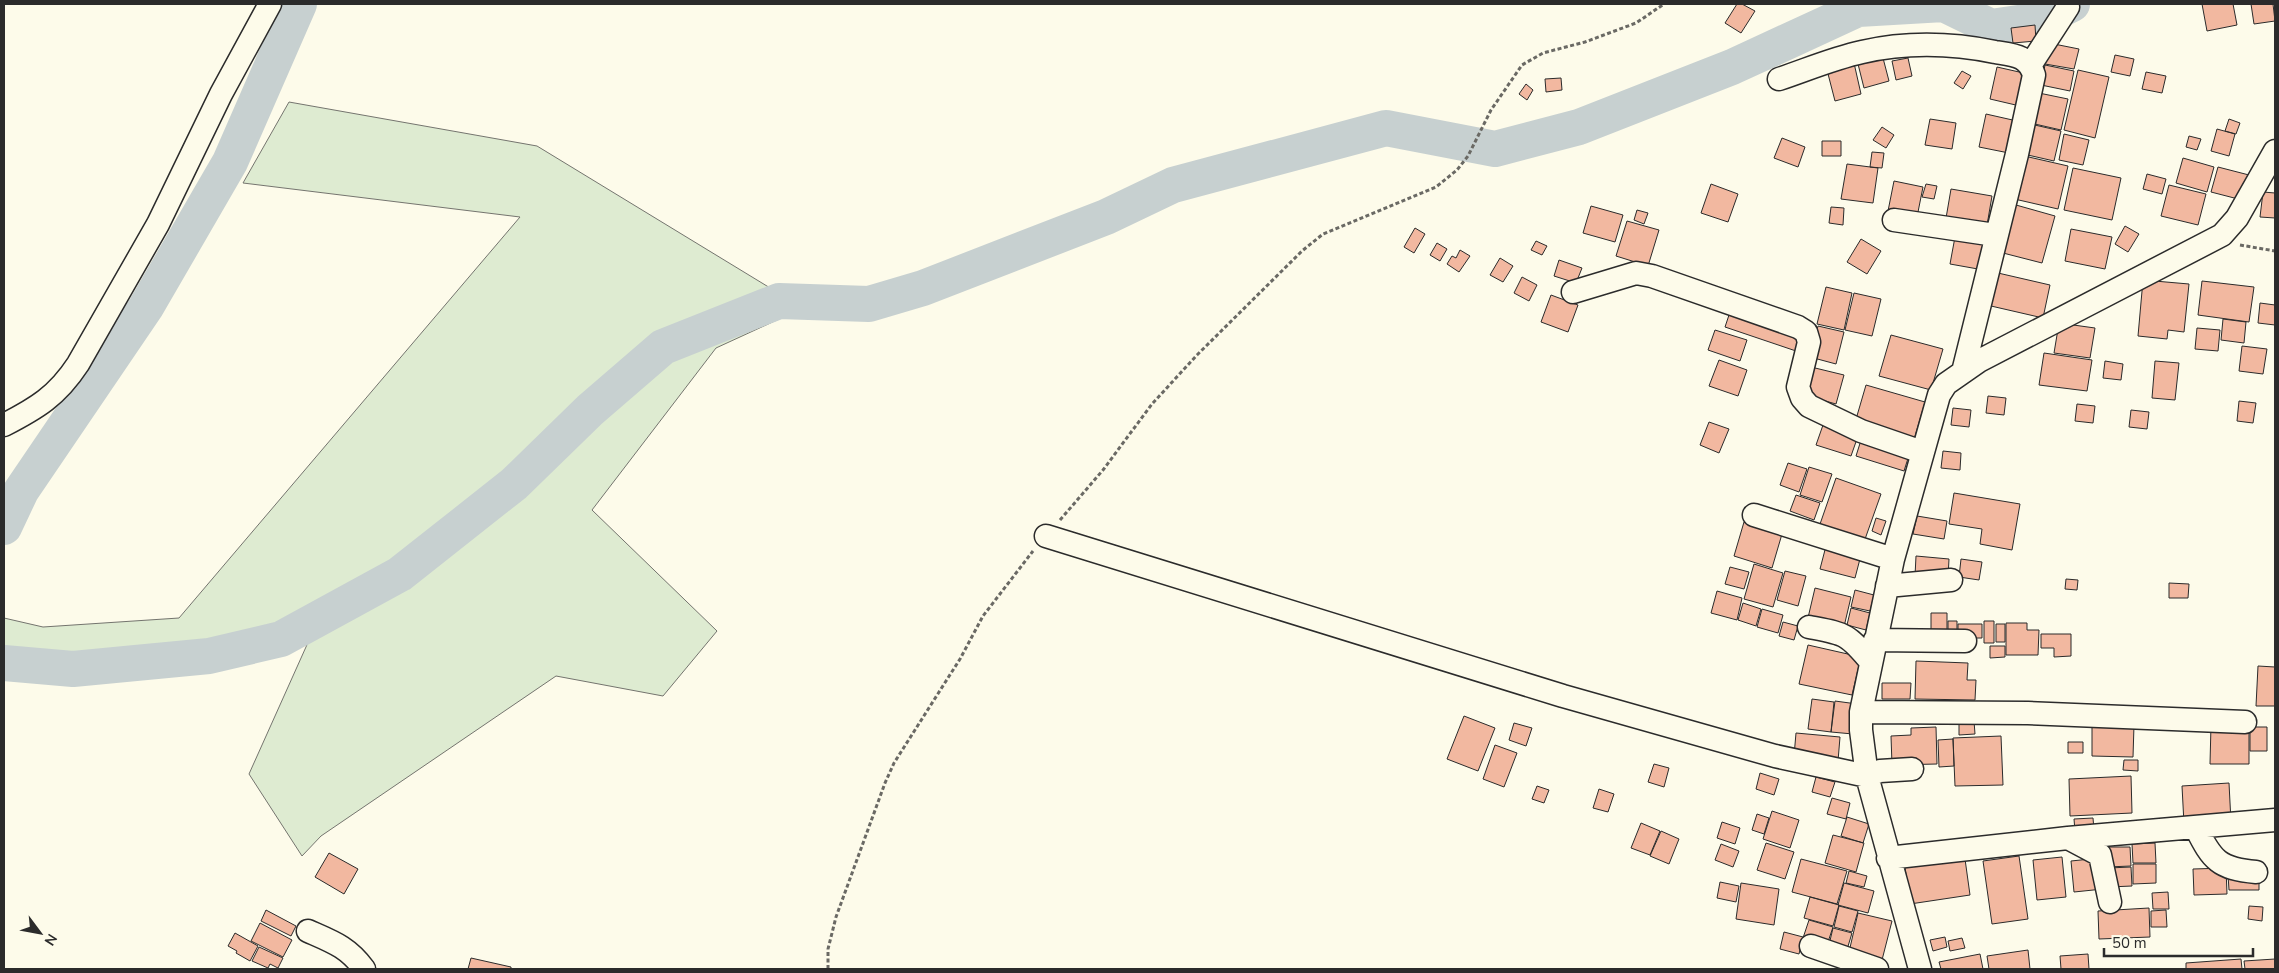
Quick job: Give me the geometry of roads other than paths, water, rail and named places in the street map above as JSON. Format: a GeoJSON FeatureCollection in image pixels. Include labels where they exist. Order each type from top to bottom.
{"type":"FeatureCollection","features":[{"type":"Feature","properties":{"kind":"street"},"geometry":{"type":"LineString","coordinates":[[4,425],[52,397],[67,381],[78,364],[158,224],[221,94],[270,4]]}},
{"type":"Feature","properties":{"kind":"street"},"geometry":{"type":"LineString","coordinates":[[2030,64],[2068,7]]}},
{"type":"Feature","properties":{"kind":"street"},"geometry":{"type":"LineString","coordinates":[[1779,79],[1862,52],[1930,44],[1966,46],[2019,56],[2030,64],[2034,75],[2017,154],[1963,372]]}},
{"type":"Feature","properties":{"kind":"street"},"geometry":{"type":"LineString","coordinates":[[1920,969],[1867,776],[1860,730],[1861,712],[1893,559],[1939,395],[1946,384],[1963,372],[2073,311],[2222,235],[2237,218],[2275,151]]}},
{"type":"Feature","properties":{"kind":"street"},"geometry":{"type":"LineString","coordinates":[[1894,220],[1996,235]]}},
{"type":"Feature","properties":{"kind":"street"},"geometry":{"type":"LineString","coordinates":[[1573,292],[1636,273],[1652,276],[1798,327],[1806,332],[1809,342],[1798,387],[1802,398],[1809,406],[1861,431],[1922,452]]}},
{"type":"Feature","properties":{"kind":"street"},"geometry":{"type":"LineString","coordinates":[[1754,515],[1893,559]]}},
{"type":"Feature","properties":{"kind":"street"},"geometry":{"type":"LineString","coordinates":[[1046,536],[1563,696],[1775,756],[1867,776],[1880,771],[1912,769]]}},
{"type":"Feature","properties":{"kind":"street"},"geometry":{"type":"LineString","coordinates":[[1887,586],[1951,580]]}},
{"type":"Feature","properties":{"kind":"street"},"geometry":{"type":"LineString","coordinates":[[1809,627],[1843,634],[1856,644],[1873,651],[1965,641]]}},
{"type":"Feature","properties":{"kind":"street"},"geometry":{"type":"LineString","coordinates":[[1861,712],[2028,714],[2245,722]]}},
{"type":"Feature","properties":{"kind":"street"},"geometry":{"type":"LineString","coordinates":[[1888,858],[2068,838],[2275,820]]}},
{"type":"Feature","properties":{"kind":"street"},"geometry":{"type":"LineString","coordinates":[[2196,828],[2207,850],[2219,864],[2236,870],[2256,872]]}},
{"type":"Feature","properties":{"kind":"street"},"geometry":{"type":"LineString","coordinates":[[2068,838],[2100,855],[2110,902]]}},
{"type":"Feature","properties":{"kind":"street"},"geometry":{"type":"LineString","coordinates":[[308,932],[339,944],[354,955],[364,969]]}},
{"type":"Feature","properties":{"kind":"street"},"geometry":{"type":"LineString","coordinates":[[1811,946],[1877,969]]}},
{"type":"Feature","properties":{"kind":"waterway"},"geometry":{"type":"LineString","coordinates":[[4,527],[21,491],[146,307],[230,162],[299,4]]}},
{"type":"Feature","properties":{"kind":"waterway"},"geometry":{"type":"LineString","coordinates":[[4,663],[73,669],[209,656],[281,639],[400,574],[514,484],[590,410],[663,347],[779,301],[869,304],[923,288],[1106,217],[1173,185],[1386,128],[1495,149],[1579,127],[1732,67],[1858,9],[1944,4],[1991,27],[2039,20],[2072,4]]}}]}
